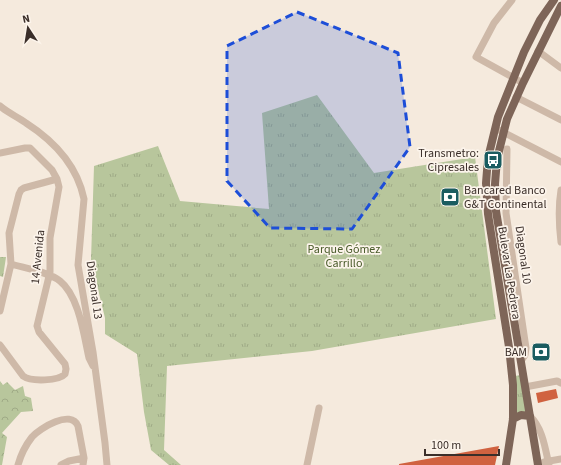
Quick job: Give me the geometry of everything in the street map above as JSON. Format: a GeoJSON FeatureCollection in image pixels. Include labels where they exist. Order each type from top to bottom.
{"type":"FeatureCollection","features":[{"type":"Feature","properties":{"kind":"main road","name":"Bulevar La Pedrera"},"geometry":{"type":"LineString","coordinates":[[506,465],[513,419],[511,365],[488,214],[486,183],[488,158],[495,128],[524,52],[540,20],[554,0]]}},
{"type":"Feature","properties":{"kind":"main road","name":"Bulevar La Pedrera"},"geometry":{"type":"LineString","coordinates":[[538,464],[496,211],[495,184],[497,159],[503,132],[516,97],[561,7]]}},
{"type":"Feature","properties":{"kind":"main road"},"geometry":{"type":"LineString","coordinates":[[513,419],[521,415],[530,416]]}},
{"type":"Feature","properties":{"kind":"street"},"geometry":{"type":"LineString","coordinates":[[512,0],[494,23],[476,57],[523,83]]}},
{"type":"Feature","properties":{"kind":"street"},"geometry":{"type":"LineString","coordinates":[[538,51],[561,68]]}},
{"type":"Feature","properties":{"kind":"street"},"geometry":{"type":"LineString","coordinates":[[516,97],[561,120]]}},
{"type":"Feature","properties":{"kind":"street","name":"Diagonal 13"},"geometry":{"type":"LineString","coordinates":[[0,106],[51,142],[66,159],[80,182],[84,199],[78,265],[97,376],[107,465]]}},
{"type":"Feature","properties":{"kind":"street"},"geometry":{"type":"LineString","coordinates":[[495,128],[561,162]]}},
{"type":"Feature","properties":{"kind":"street"},"geometry":{"type":"LineString","coordinates":[[0,153],[30,148],[52,170],[57,179],[24,188],[20,191],[10,233],[11,264],[0,311]]}},
{"type":"Feature","properties":{"kind":"street","name":"Diagonal 10"},"geometry":{"type":"LineString","coordinates":[[507,150],[506,213],[526,348],[525,354],[521,361]]}},
{"type":"Feature","properties":{"kind":"street","name":"14 Avenida"},"geometry":{"type":"LineString","coordinates":[[0,345],[25,378],[33,380],[58,379],[64,376],[66,369],[64,362],[40,334],[37,328],[49,275],[50,238],[59,192],[57,179]]}},
{"type":"Feature","properties":{"kind":"street"},"geometry":{"type":"LineString","coordinates":[[561,190],[558,219],[561,242]]}},
{"type":"Feature","properties":{"kind":"street"},"geometry":{"type":"LineString","coordinates":[[11,264],[49,275],[63,285],[73,306],[87,361],[92,372],[97,376]]}},
{"type":"Feature","properties":{"kind":"street"},"geometry":{"type":"LineString","coordinates":[[525,387],[553,382],[561,383]]}},
{"type":"Feature","properties":{"kind":"street"},"geometry":{"type":"LineString","coordinates":[[307,465],[319,408]]}},
{"type":"Feature","properties":{"kind":"street"},"geometry":{"type":"LineString","coordinates":[[530,416],[537,422],[542,435],[548,463]]}},
{"type":"Feature","properties":{"kind":"street"},"geometry":{"type":"LineString","coordinates":[[18,465],[22,451],[32,436],[39,430],[54,422],[67,419],[77,422],[83,461],[69,461],[61,465]]}},
{"type":"Feature","properties":{"kind":"street"},"geometry":{"type":"LineString","coordinates":[[538,464],[561,459]]}},
{"type":"Feature","properties":{"kind":"highlighted area"},"geometry":{"type":"Polygon","coordinates":[[[297,12],[398,53],[410,147],[352,229],[270,228],[227,181],[227,46],[297,12]]]}},
{"type":"Feature","properties":{"kind":"green space","name":"Parque Gómez Carrillo"},"geometry":{"type":"Polygon","coordinates":[[[317,95],[374,173],[475,157],[496,319],[312,351],[167,366],[164,450],[181,465],[169,465],[151,450],[144,412],[137,354],[105,334],[105,318],[91,260],[94,166],[158,146],[180,201],[269,209],[262,113],[317,95]]]}},
{"type":"Feature","properties":{"kind":"green space"},"geometry":{"type":"Polygon","coordinates":[[[0,257],[6,257],[3,277],[0,276],[0,257]]]}},
{"type":"Feature","properties":{"kind":"green space"},"geometry":{"type":"Polygon","coordinates":[[[522,375],[526,413],[517,415],[514,376],[522,375]]]}},
{"type":"Feature","properties":{"kind":"green space"},"geometry":{"type":"Polygon","coordinates":[[[0,381],[3,385],[7,382],[15,390],[23,386],[25,396],[31,398],[33,411],[21,412],[2,433],[7,437],[2,465],[0,465],[0,381]]]}},
{"type":"Feature","properties":{"kind":"building"},"geometry":{"type":"Polygon","coordinates":[[[556,389],[558,398],[538,403],[536,393],[556,389]]]}},
{"type":"Feature","properties":{"kind":"building"},"geometry":{"type":"Polygon","coordinates":[[[499,446],[495,465],[399,465],[399,464],[499,446]]]}},
{"type":"Feature","properties":{"kind":"place","name":"Transmetro: Cipresales"},"geometry":{"type":"Point","coordinates":[493,160]}},
{"type":"Feature","properties":{"kind":"place","name":"Bancared Banco G&T Continental"},"geometry":{"type":"Point","coordinates":[450,197]}},
{"type":"Feature","properties":{"kind":"place","name":"BAM"},"geometry":{"type":"Point","coordinates":[541,352]}}]}
